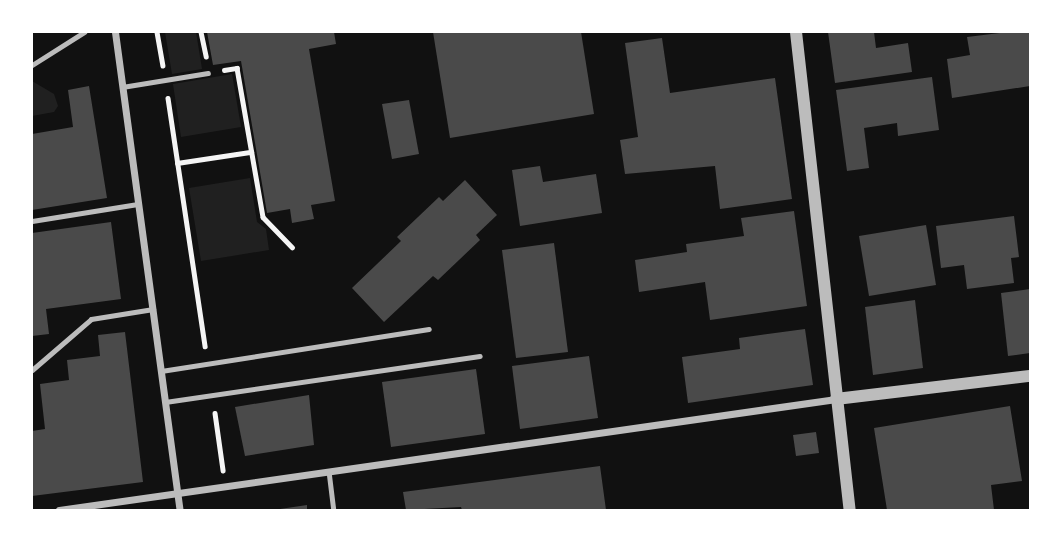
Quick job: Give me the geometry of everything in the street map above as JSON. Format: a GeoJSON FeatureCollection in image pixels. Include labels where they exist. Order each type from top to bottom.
{"type":"FeatureCollection","features":[{"type":"Feature","properties":{"kind":"street"},"geometry":{"type":"LineString","coordinates":[[114,32],[180,510]]}},
{"type":"Feature","properties":{"kind":"street"},"geometry":{"type":"LineString","coordinates":[[796,32],[850,510]]}},
{"type":"Feature","properties":{"kind":"street"},"geometry":{"type":"LineString","coordinates":[[59,510],[329,475],[836,399],[1031,376]]}},
{"type":"Feature","properties":{"kind":"lane"},"geometry":{"type":"LineString","coordinates":[[32,65],[84,32]]}},
{"type":"Feature","properties":{"kind":"lane"},"geometry":{"type":"LineString","coordinates":[[122,87],[208,73]]}},
{"type":"Feature","properties":{"kind":"lane"},"geometry":{"type":"LineString","coordinates":[[32,221],[138,204]]}},
{"type":"Feature","properties":{"kind":"lane"},"geometry":{"type":"LineString","coordinates":[[32,370],[91,319],[153,309]]}},
{"type":"Feature","properties":{"kind":"lane"},"geometry":{"type":"LineString","coordinates":[[161,371],[429,329]]}},
{"type":"Feature","properties":{"kind":"lane"},"geometry":{"type":"LineString","coordinates":[[165,402],[480,356]]}},
{"type":"Feature","properties":{"kind":"lane"},"geometry":{"type":"LineString","coordinates":[[329,475],[333,510]]}},
{"type":"Feature","properties":{"kind":"path"},"geometry":{"type":"LineString","coordinates":[[158,32],[208,365]]}},
{"type":"Feature","properties":{"kind":"path"},"geometry":{"type":"LineString","coordinates":[[201,32],[208,73],[237,68],[263,217],[292,247]]}},
{"type":"Feature","properties":{"kind":"path"},"geometry":{"type":"LineString","coordinates":[[177,163],[251,152]]}},
{"type":"Feature","properties":{"kind":"path"},"geometry":{"type":"LineString","coordinates":[[212,396],[224,476]]}},
{"type":"Feature","properties":{"kind":"shaded area"},"geometry":{"type":"Polygon","coordinates":[[[165,32],[196,32],[202,69],[172,74],[165,32]]]}},
{"type":"Feature","properties":{"kind":"shaded area"},"geometry":{"type":"Polygon","coordinates":[[[232,74],[241,127],[181,137],[173,84],[232,74]]]}},
{"type":"Feature","properties":{"kind":"shaded area"},"geometry":{"type":"Polygon","coordinates":[[[32,81],[54,94],[58,106],[54,112],[32,116],[32,81]]]}},
{"type":"Feature","properties":{"kind":"shaded area"},"geometry":{"type":"Polygon","coordinates":[[[250,178],[257,222],[266,229],[269,250],[201,261],[189,188],[250,178]]]}},
{"type":"Feature","properties":{"kind":"building"},"geometry":{"type":"Polygon","coordinates":[[[207,32],[334,32],[336,44],[309,49],[335,201],[311,205],[314,219],[292,223],[290,209],[267,213],[241,61],[213,65],[207,32]]]}},
{"type":"Feature","properties":{"kind":"building"},"geometry":{"type":"Polygon","coordinates":[[[433,32],[581,32],[594,114],[450,138],[433,32]]]}},
{"type":"Feature","properties":{"kind":"building"},"geometry":{"type":"Polygon","coordinates":[[[828,32],[874,32],[876,48],[908,43],[912,72],[835,83],[828,32]]]}},
{"type":"Feature","properties":{"kind":"building"},"geometry":{"type":"Polygon","coordinates":[[[1030,32],[1030,86],[952,98],[947,59],[970,55],[967,37],[1030,32]]]}},
{"type":"Feature","properties":{"kind":"building"},"geometry":{"type":"Polygon","coordinates":[[[662,38],[670,93],[775,78],[792,199],[720,209],[715,166],[625,174],[620,140],[638,137],[625,43],[662,38]]]}},
{"type":"Feature","properties":{"kind":"building"},"geometry":{"type":"Polygon","coordinates":[[[932,77],[939,130],[898,136],[897,123],[864,128],[869,168],[847,171],[836,90],[932,77]]]}},
{"type":"Feature","properties":{"kind":"building"},"geometry":{"type":"Polygon","coordinates":[[[89,86],[107,198],[32,210],[32,134],[73,127],[68,90],[89,86]]]}},
{"type":"Feature","properties":{"kind":"building"},"geometry":{"type":"Polygon","coordinates":[[[409,100],[419,154],[392,159],[382,104],[409,100]]]}},
{"type":"Feature","properties":{"kind":"building"},"geometry":{"type":"Polygon","coordinates":[[[540,166],[543,182],[596,174],[602,213],[520,226],[512,170],[540,166]]]}},
{"type":"Feature","properties":{"kind":"building"},"geometry":{"type":"Polygon","coordinates":[[[465,180],[497,215],[476,235],[480,240],[438,280],[433,276],[384,322],[352,288],[401,241],[397,237],[439,197],[443,201],[465,180]]]}},
{"type":"Feature","properties":{"kind":"building"},"geometry":{"type":"Polygon","coordinates":[[[794,211],[807,306],[710,320],[705,282],[639,292],[635,260],[687,252],[686,244],[744,236],[741,218],[794,211]]]}},
{"type":"Feature","properties":{"kind":"building"},"geometry":{"type":"Polygon","coordinates":[[[1014,216],[1019,257],[1011,258],[1014,283],[967,289],[964,265],[941,268],[936,226],[1014,216]]]}},
{"type":"Feature","properties":{"kind":"building"},"geometry":{"type":"Polygon","coordinates":[[[111,222],[121,299],[46,309],[49,334],[32,336],[32,233],[111,222]]]}},
{"type":"Feature","properties":{"kind":"building"},"geometry":{"type":"Polygon","coordinates":[[[926,225],[936,285],[869,296],[859,236],[926,225]]]}},
{"type":"Feature","properties":{"kind":"building"},"geometry":{"type":"Polygon","coordinates":[[[554,243],[568,352],[516,358],[502,250],[554,243]]]}},
{"type":"Feature","properties":{"kind":"building"},"geometry":{"type":"Polygon","coordinates":[[[1030,289],[1030,353],[1008,356],[1001,293],[1030,289]]]}},
{"type":"Feature","properties":{"kind":"building"},"geometry":{"type":"Polygon","coordinates":[[[915,300],[923,368],[873,375],[865,307],[915,300]]]}},
{"type":"Feature","properties":{"kind":"building"},"geometry":{"type":"Polygon","coordinates":[[[805,329],[813,385],[688,403],[682,357],[740,349],[739,338],[805,329]]]}},
{"type":"Feature","properties":{"kind":"building"},"geometry":{"type":"Polygon","coordinates":[[[125,332],[143,482],[32,496],[32,431],[45,429],[40,384],[69,380],[67,360],[100,356],[98,335],[125,332]]]}},
{"type":"Feature","properties":{"kind":"building"},"geometry":{"type":"Polygon","coordinates":[[[589,356],[598,418],[520,429],[512,366],[589,356]]]}},
{"type":"Feature","properties":{"kind":"building"},"geometry":{"type":"Polygon","coordinates":[[[476,369],[485,434],[391,447],[382,382],[476,369]]]}},
{"type":"Feature","properties":{"kind":"building"},"geometry":{"type":"Polygon","coordinates":[[[309,395],[314,445],[245,456],[235,407],[309,395]]]}},
{"type":"Feature","properties":{"kind":"building"},"geometry":{"type":"Polygon","coordinates":[[[1010,406],[1022,481],[991,485],[994,510],[887,510],[874,428],[1010,406]]]}},
{"type":"Feature","properties":{"kind":"building"},"geometry":{"type":"Polygon","coordinates":[[[816,432],[819,453],[796,456],[793,435],[816,432]]]}},
{"type":"Feature","properties":{"kind":"building"},"geometry":{"type":"Polygon","coordinates":[[[600,466],[606,510],[462,510],[461,507],[406,510],[403,492],[600,466]]]}},
{"type":"Feature","properties":{"kind":"building"},"geometry":{"type":"Polygon","coordinates":[[[307,505],[307,510],[280,510],[280,509],[307,505]]]}}]}
